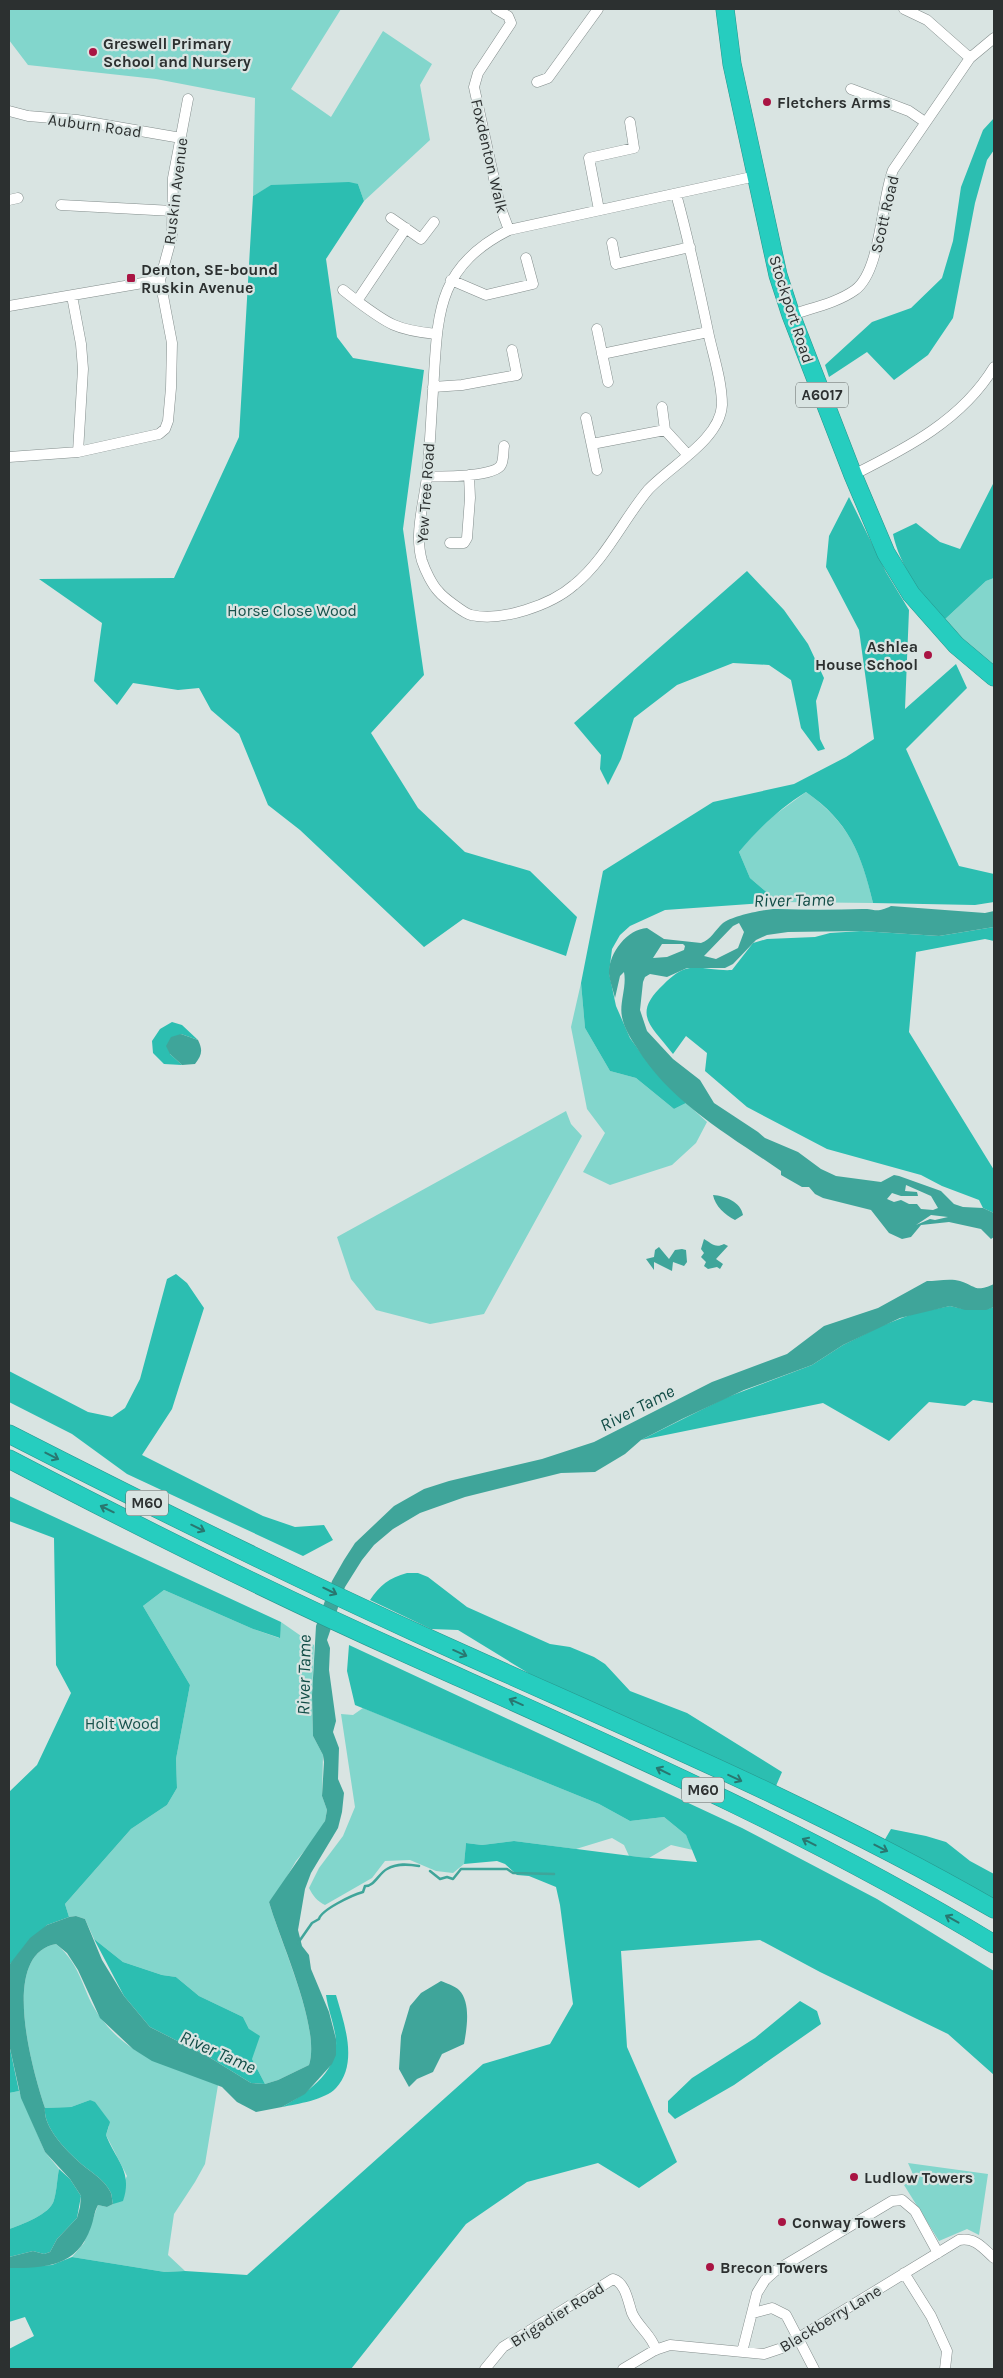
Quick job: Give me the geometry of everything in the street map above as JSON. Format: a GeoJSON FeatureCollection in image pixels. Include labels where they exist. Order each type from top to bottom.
{"type":"FeatureCollection","features":[{"type":"Feature","properties":{"kind":"highway","name":"Stockport Road"},"geometry":{"type":"LineString","coordinates":[[725,9],[732,64],[778,275],[790,315],[853,475],[886,553],[911,594],[956,645],[994,677]]}},
{"type":"Feature","properties":{"kind":"highway","name":"M60"},"geometry":{"type":"LineString","coordinates":[[9,1434],[415,1632],[823,1818],[994,1909]]}},
{"type":"Feature","properties":{"kind":"highway","name":"M60"},"geometry":{"type":"LineString","coordinates":[[9,1458],[276,1593],[600,1740],[810,1842],[900,1890],[994,1944]]}},
{"type":"Feature","properties":{"kind":"street","name":"Foxdenton Walk"},"geometry":{"type":"LineString","coordinates":[[496,9],[508,16],[511,23],[478,73],[474,87],[500,206],[508,230]]}},
{"type":"Feature","properties":{"kind":"street"},"geometry":{"type":"LineString","coordinates":[[537,82],[548,78],[598,9]]}},
{"type":"Feature","properties":{"kind":"street"},"geometry":{"type":"LineString","coordinates":[[904,9],[927,20],[970,58]]}},
{"type":"Feature","properties":{"kind":"street","name":"Scott Road"},"geometry":{"type":"LineString","coordinates":[[790,315],[845,296],[856,289],[864,280],[873,264],[891,177],[902,154],[970,58],[994,38]]}},
{"type":"Feature","properties":{"kind":"street"},"geometry":{"type":"LineString","coordinates":[[851,89],[909,111],[925,122]]}},
{"type":"Feature","properties":{"kind":"street","name":"Ruskin Avenue"},"geometry":{"type":"LineString","coordinates":[[160,280],[163,262],[171,243],[174,178],[188,98]]}},
{"type":"Feature","properties":{"kind":"street","name":"Auburn Road"},"geometry":{"type":"LineString","coordinates":[[9,111],[28,116],[77,120],[181,138]]}},
{"type":"Feature","properties":{"kind":"street"},"geometry":{"type":"LineString","coordinates":[[599,210],[589,158],[634,148],[630,122]]}},
{"type":"Feature","properties":{"kind":"street","name":"Yew Tree Road"},"geometry":{"type":"LineString","coordinates":[[676,194],[690,247],[719,381],[722,406],[714,429],[704,441],[650,488],[598,560],[574,586],[546,602],[506,616],[469,615],[438,592],[422,560],[420,530],[427,476],[436,334],[442,304],[451,280],[475,250],[508,230],[557,221],[599,210],[756,176]]}},
{"type":"Feature","properties":{"kind":"street"},"geometry":{"type":"LineString","coordinates":[[61,205],[173,211]]}},
{"type":"Feature","properties":{"kind":"street"},"geometry":{"type":"LineString","coordinates":[[392,218],[421,239],[434,222]]}},
{"type":"Feature","properties":{"kind":"street"},"geometry":{"type":"LineString","coordinates":[[357,300],[406,228]]}},
{"type":"Feature","properties":{"kind":"street"},"geometry":{"type":"LineString","coordinates":[[612,242],[616,264],[690,247]]}},
{"type":"Feature","properties":{"kind":"street"},"geometry":{"type":"LineString","coordinates":[[451,280],[486,295],[533,284],[526,258]]}},
{"type":"Feature","properties":{"kind":"street"},"geometry":{"type":"LineString","coordinates":[[9,306],[160,280],[172,343],[169,409],[165,429],[159,434],[78,452],[9,457]]}},
{"type":"Feature","properties":{"kind":"street"},"geometry":{"type":"LineString","coordinates":[[343,290],[387,323],[412,332],[436,334]]}},
{"type":"Feature","properties":{"kind":"street"},"geometry":{"type":"LineString","coordinates":[[72,296],[81,344],[83,369],[78,452]]}},
{"type":"Feature","properties":{"kind":"street"},"geometry":{"type":"LineString","coordinates":[[597,328],[608,382]]}},
{"type":"Feature","properties":{"kind":"street"},"geometry":{"type":"LineString","coordinates":[[602,354],[708,332]]}},
{"type":"Feature","properties":{"kind":"street"},"geometry":{"type":"LineString","coordinates":[[433,387],[462,385],[517,375],[512,350]]}},
{"type":"Feature","properties":{"kind":"street"},"geometry":{"type":"LineString","coordinates":[[853,475],[906,449],[928,434],[974,394],[994,367]]}},
{"type":"Feature","properties":{"kind":"street"},"geometry":{"type":"LineString","coordinates":[[662,407],[665,430],[687,454]]}},
{"type":"Feature","properties":{"kind":"street"},"geometry":{"type":"LineString","coordinates":[[586,418],[597,470]]}},
{"type":"Feature","properties":{"kind":"street"},"geometry":{"type":"LineString","coordinates":[[592,444],[665,430]]}},
{"type":"Feature","properties":{"kind":"street"},"geometry":{"type":"LineString","coordinates":[[427,476],[469,475],[495,471],[501,466],[504,446]]}},
{"type":"Feature","properties":{"kind":"street"},"geometry":{"type":"LineString","coordinates":[[450,543],[464,543],[467,538],[470,498],[469,475]]}},
{"type":"Feature","properties":{"kind":"street"},"geometry":{"type":"LineString","coordinates":[[742,2352],[757,2293],[765,2280],[775,2271],[892,2201],[902,2200],[915,2211],[938,2253]]}},
{"type":"Feature","properties":{"kind":"street","name":"Blackberry Lane"},"geometry":{"type":"LineString","coordinates":[[623,2369],[656,2350],[670,2345],[764,2354],[782,2348],[959,2240],[968,2238],[994,2258]]}},
{"type":"Feature","properties":{"kind":"street"},"geometry":{"type":"LineString","coordinates":[[904,2273],[931,2316],[947,2351],[945,2369]]}},
{"type":"Feature","properties":{"kind":"street","name":"Brigadier Road"},"geometry":{"type":"LineString","coordinates":[[485,2369],[503,2347],[613,2279],[620,2282],[633,2314],[643,2330],[651,2337],[656,2350]]}},
{"type":"Feature","properties":{"kind":"street"},"geometry":{"type":"LineString","coordinates":[[753,2313],[764,2308],[779,2310],[786,2315],[814,2369]]}},
{"type":"Feature","properties":{"kind":"shaded area"},"geometry":{"type":"Polygon","coordinates":[[[9,9],[341,9],[291,89],[331,117],[383,31],[432,64],[420,85],[430,140],[364,201],[358,184],[272,185],[253,196],[255,98],[156,79],[28,65],[9,40],[9,9]]]}},
{"type":"Feature","properties":{"kind":"shaded area"},"geometry":{"type":"Polygon","coordinates":[[[994,578],[994,665],[942,622],[986,581],[994,578]]]}},
{"type":"Feature","properties":{"kind":"shaded area"},"geometry":{"type":"Polygon","coordinates":[[[806,792],[833,815],[851,840],[864,868],[873,903],[778,902],[750,878],[739,852],[761,825],[806,792]]]}},
{"type":"Feature","properties":{"kind":"shaded area"},"geometry":{"type":"Polygon","coordinates":[[[891,906],[985,913],[994,911],[994,927],[939,936],[861,931],[788,932],[767,935],[756,940],[733,964],[725,968],[687,968],[667,977],[650,974],[645,977],[643,982],[640,1010],[647,1031],[673,1059],[700,1080],[714,1103],[765,1138],[798,1152],[821,1169],[836,1176],[881,1182],[894,1175],[899,1176],[941,1191],[954,1204],[963,1207],[983,1208],[994,1213],[994,1237],[991,1239],[981,1229],[949,1222],[921,1225],[911,1237],[902,1239],[889,1233],[871,1210],[823,1198],[815,1194],[809,1187],[802,1187],[781,1175],[781,1171],[702,1117],[684,1102],[651,1068],[630,1037],[623,1021],[621,1006],[625,983],[624,972],[620,976],[615,998],[609,974],[612,959],[620,944],[632,933],[640,929],[647,928],[664,939],[701,943],[708,940],[727,920],[758,911],[773,909],[878,910],[891,906]],[[739,923],[733,926],[704,956],[716,959],[738,948],[744,932],[739,923]],[[662,944],[653,958],[667,957],[684,950],[685,946],[683,944],[662,944]],[[906,1185],[905,1191],[917,1192],[918,1196],[901,1196],[892,1193],[887,1199],[894,1202],[901,1200],[909,1204],[917,1204],[921,1209],[933,1210],[938,1208],[931,1196],[906,1185]],[[931,1215],[916,1225],[930,1219],[935,1220],[948,1217],[931,1215]]]}},
{"type":"Feature","properties":{"kind":"shaded area"},"geometry":{"type":"Polygon","coordinates":[[[581,983],[585,1028],[610,1071],[636,1078],[674,1109],[686,1103],[707,1122],[696,1143],[672,1165],[610,1185],[583,1172],[605,1133],[587,1109],[571,1027],[581,983]]]}},
{"type":"Feature","properties":{"kind":"shaded area"},"geometry":{"type":"Polygon","coordinates":[[[181,1034],[198,1040],[201,1052],[195,1064],[182,1065],[170,1054],[166,1046],[171,1037],[181,1034]]]}},
{"type":"Feature","properties":{"kind":"shaded area"},"geometry":{"type":"Polygon","coordinates":[[[566,1111],[571,1124],[582,1136],[484,1314],[430,1324],[376,1310],[351,1279],[337,1237],[566,1111]]]}},
{"type":"Feature","properties":{"kind":"shaded area"},"geometry":{"type":"Polygon","coordinates":[[[713,1195],[732,1200],[742,1210],[743,1215],[735,1220],[728,1216],[718,1206],[713,1195]]]}},
{"type":"Feature","properties":{"kind":"shaded area"},"geometry":{"type":"Polygon","coordinates":[[[704,1239],[715,1245],[724,1244],[728,1246],[716,1259],[723,1264],[720,1269],[717,1267],[708,1269],[704,1266],[706,1262],[701,1257],[704,1253],[701,1249],[704,1239]]]}},
{"type":"Feature","properties":{"kind":"shaded area"},"geometry":{"type":"Polygon","coordinates":[[[659,1247],[669,1259],[675,1250],[686,1250],[687,1262],[684,1266],[673,1262],[672,1271],[654,1262],[654,1270],[646,1259],[654,1257],[655,1250],[659,1247]]]}},
{"type":"Feature","properties":{"kind":"shaded area"},"geometry":{"type":"Polygon","coordinates":[[[956,1280],[976,1288],[988,1287],[994,1284],[994,1307],[986,1310],[965,1310],[950,1306],[900,1318],[843,1345],[812,1365],[744,1390],[682,1419],[641,1440],[625,1454],[595,1472],[561,1473],[465,1497],[420,1513],[393,1529],[374,1545],[345,1587],[327,1640],[330,1648],[329,1670],[336,1721],[333,1732],[339,1748],[338,1779],[344,1793],[338,1828],[311,1873],[305,1889],[298,1930],[302,1946],[309,1955],[311,1969],[329,2012],[336,2039],[336,2055],[332,2064],[305,2094],[282,2107],[256,2112],[237,2102],[222,2087],[152,2061],[133,2049],[100,2018],[78,1970],[67,1953],[56,1944],[39,1952],[29,1968],[24,1989],[24,2014],[33,2066],[47,2122],[55,2136],[66,2149],[104,2183],[111,2193],[113,2204],[107,2207],[98,2205],[85,2240],[69,2258],[48,2266],[9,2268],[9,2257],[33,2251],[44,2254],[50,2252],[57,2239],[77,2218],[80,2207],[81,2196],[70,2179],[45,2152],[21,2098],[9,2044],[9,1965],[30,1938],[47,1925],[69,1917],[76,1916],[85,1919],[102,1960],[124,1996],[150,2027],[209,2057],[251,2083],[265,2084],[278,2080],[309,2065],[311,2049],[305,2007],[269,1902],[325,1821],[327,1810],[322,1796],[324,1762],[323,1755],[313,1736],[312,1695],[316,1626],[332,1581],[355,1543],[394,1506],[424,1489],[449,1481],[542,1459],[594,1442],[712,1382],[787,1354],[824,1326],[878,1308],[927,1281],[956,1280]]]}},
{"type":"Feature","properties":{"kind":"shaded area"},"geometry":{"type":"Polygon","coordinates":[[[164,1590],[253,1629],[279,1638],[281,1622],[314,1645],[313,1736],[323,1755],[322,1796],[327,1810],[320,1832],[296,1861],[278,1892],[269,1902],[305,2008],[311,2049],[309,2065],[265,2084],[252,2059],[249,2029],[243,2017],[199,1996],[176,1977],[162,1975],[123,1962],[94,1939],[85,1919],[76,1916],[69,1917],[65,1904],[131,1829],[167,1805],[177,1788],[176,1759],[190,1685],[143,1606],[164,1590]]]}},
{"type":"Feature","properties":{"kind":"shaded area"},"geometry":{"type":"Polygon","coordinates":[[[363,1708],[599,1804],[630,1821],[664,1817],[686,1835],[693,1850],[671,1845],[649,1858],[629,1856],[624,1845],[612,1838],[576,1849],[514,1841],[482,1845],[466,1843],[464,1864],[453,1873],[436,1871],[410,1860],[385,1861],[372,1878],[325,1905],[316,1898],[309,1888],[319,1868],[343,1836],[355,1807],[341,1714],[353,1715],[363,1708]]]}},
{"type":"Feature","properties":{"kind":"shaded area"},"geometry":{"type":"Polygon","coordinates":[[[56,1944],[72,1961],[101,2018],[125,2043],[154,2060],[218,2085],[205,2164],[174,2214],[168,2255],[185,2271],[165,2272],[72,2257],[84,2243],[98,2205],[107,2207],[113,2204],[127,2176],[106,2135],[109,2126],[90,2100],[71,2107],[45,2108],[39,2089],[24,2014],[24,1989],[29,1968],[39,1952],[56,1944]]]}},
{"type":"Feature","properties":{"kind":"shaded area"},"geometry":{"type":"Polygon","coordinates":[[[441,1981],[459,1990],[463,1995],[467,2008],[464,2044],[442,2054],[433,2072],[417,2079],[409,2087],[399,2069],[401,2036],[410,2006],[421,1993],[441,1981]]]}},
{"type":"Feature","properties":{"kind":"shaded area"},"geometry":{"type":"Polygon","coordinates":[[[19,2091],[45,2152],[59,2169],[56,2193],[52,2205],[35,2218],[9,2229],[9,2093],[19,2091]]]}},
{"type":"Feature","properties":{"kind":"shaded area"},"geometry":{"type":"Polygon","coordinates":[[[908,2163],[988,2174],[979,2235],[967,2229],[939,2241],[904,2185],[913,2180],[908,2163]]]}},
{"type":"Feature","properties":{"kind":"green space"},"geometry":{"type":"Polygon","coordinates":[[[994,118],[994,150],[987,160],[975,203],[953,318],[928,355],[894,380],[867,352],[829,377],[825,365],[872,322],[911,308],[942,278],[953,241],[961,187],[983,130],[994,118]]]}},
{"type":"Feature","properties":{"kind":"green space","name":"Horse Close Wood"},"geometry":{"type":"Polygon","coordinates":[[[349,182],[358,184],[364,201],[326,259],[337,337],[353,358],[424,370],[403,529],[424,675],[371,733],[418,808],[465,852],[530,871],[577,917],[566,956],[463,919],[424,947],[300,830],[268,805],[239,734],[211,710],[199,688],[178,690],[133,683],[117,705],[94,681],[102,623],[39,579],[174,578],[239,437],[253,196],[271,185],[349,182]]]}},
{"type":"Feature","properties":{"kind":"green space"},"geometry":{"type":"Polygon","coordinates":[[[994,482],[994,578],[986,581],[942,622],[906,569],[893,534],[916,523],[940,542],[960,549],[994,482]]]}},
{"type":"Feature","properties":{"kind":"green space"},"geometry":{"type":"Polygon","coordinates":[[[849,497],[886,572],[909,610],[905,709],[956,664],[967,688],[906,749],[959,866],[994,874],[994,902],[975,905],[873,903],[864,869],[851,840],[833,815],[806,792],[770,819],[739,852],[750,878],[778,902],[665,910],[630,926],[620,935],[612,949],[609,973],[616,1006],[630,1038],[649,1064],[686,1103],[674,1109],[636,1078],[610,1071],[585,1028],[581,983],[603,871],[713,802],[794,784],[846,757],[874,739],[859,630],[826,567],[829,536],[849,497]]]}},
{"type":"Feature","properties":{"kind":"green space"},"geometry":{"type":"Polygon","coordinates":[[[747,571],[784,610],[808,644],[824,678],[816,701],[820,739],[825,749],[818,751],[801,728],[791,680],[769,665],[733,663],[677,685],[634,718],[621,759],[608,785],[600,769],[601,755],[574,723],[747,571]]]}},
{"type":"Feature","properties":{"kind":"green space"},"geometry":{"type":"Polygon","coordinates":[[[994,927],[994,941],[985,939],[916,952],[909,1032],[994,1170],[994,1213],[983,1208],[979,1200],[942,1186],[921,1175],[827,1149],[747,1107],[705,1071],[707,1053],[686,1036],[673,1054],[648,1020],[648,1004],[667,981],[676,974],[690,968],[732,970],[753,943],[767,939],[815,937],[830,933],[861,931],[939,936],[994,927]]]}},
{"type":"Feature","properties":{"kind":"green space"},"geometry":{"type":"Polygon","coordinates":[[[172,1022],[182,1025],[198,1040],[181,1034],[170,1054],[182,1065],[164,1064],[153,1053],[152,1041],[160,1029],[172,1022]]]}},
{"type":"Feature","properties":{"kind":"green space"},"geometry":{"type":"Polygon","coordinates":[[[176,1274],[187,1283],[204,1308],[172,1409],[142,1455],[263,1516],[295,1527],[324,1525],[333,1540],[303,1556],[127,1474],[72,1434],[9,1402],[9,1371],[88,1412],[112,1417],[125,1408],[140,1379],[167,1279],[176,1274]]]}},
{"type":"Feature","properties":{"kind":"green space"},"geometry":{"type":"Polygon","coordinates":[[[950,1306],[972,1310],[994,1307],[994,1403],[973,1400],[965,1406],[929,1402],[889,1441],[823,1403],[641,1440],[725,1398],[812,1365],[843,1345],[881,1326],[915,1313],[950,1306]]]}},
{"type":"Feature","properties":{"kind":"green space","name":"Holt Wood"},"geometry":{"type":"Polygon","coordinates":[[[9,1496],[281,1622],[280,1638],[253,1629],[164,1590],[143,1606],[190,1685],[176,1759],[177,1788],[167,1805],[131,1829],[65,1904],[69,1917],[47,1925],[9,1965],[9,1792],[37,1765],[71,1693],[56,1665],[54,1538],[9,1521],[9,1496]]]}},
{"type":"Feature","properties":{"kind":"green space"},"geometry":{"type":"Polygon","coordinates":[[[407,1573],[418,1573],[428,1577],[467,1607],[550,1644],[570,1647],[594,1657],[605,1664],[630,1691],[687,1713],[782,1772],[776,1786],[538,1679],[458,1630],[431,1629],[370,1600],[377,1590],[386,1583],[395,1577],[407,1573]]]}},
{"type":"Feature","properties":{"kind":"green space"},"geometry":{"type":"Polygon","coordinates":[[[349,1645],[742,1828],[877,1899],[994,1971],[994,2075],[948,2034],[820,1972],[760,1940],[621,1951],[627,2047],[677,2162],[639,2188],[598,2163],[527,2182],[466,2224],[351,2369],[9,2369],[9,2349],[34,2336],[25,2317],[9,2322],[9,2268],[52,2265],[72,2257],[165,2272],[185,2271],[247,2275],[483,2064],[550,2044],[573,2004],[556,1887],[529,1876],[517,1875],[505,1864],[497,1861],[464,1864],[466,1843],[482,1845],[514,1841],[639,1857],[697,1862],[686,1835],[664,1817],[630,1821],[599,1804],[355,1705],[347,1671],[349,1645]]]}},
{"type":"Feature","properties":{"kind":"green space"},"geometry":{"type":"Polygon","coordinates":[[[891,1829],[946,1842],[970,1861],[994,1874],[994,1899],[884,1841],[891,1829]]]}},
{"type":"Feature","properties":{"kind":"green space"},"geometry":{"type":"Polygon","coordinates":[[[94,1939],[123,1962],[162,1975],[176,1977],[199,1996],[243,2017],[249,2029],[260,2036],[252,2059],[265,2084],[251,2083],[209,2057],[150,2027],[124,1996],[94,1939]]]}},
{"type":"Feature","properties":{"kind":"green space"},"geometry":{"type":"Polygon","coordinates":[[[326,1995],[336,1995],[346,2030],[348,2055],[347,2067],[343,2078],[336,2088],[325,2096],[282,2107],[310,2089],[319,2081],[332,2063],[336,2041],[326,1995]]]}},
{"type":"Feature","properties":{"kind":"green space"},"geometry":{"type":"Polygon","coordinates":[[[800,2001],[817,2011],[821,2024],[734,2085],[675,2119],[668,2112],[668,2101],[692,2078],[755,2038],[800,2001]]]}},
{"type":"Feature","properties":{"kind":"green space"},"geometry":{"type":"Polygon","coordinates":[[[9,2044],[19,2091],[9,2093],[9,2044]]]}},
{"type":"Feature","properties":{"kind":"green space"},"geometry":{"type":"Polygon","coordinates":[[[90,2100],[95,2102],[110,2122],[106,2135],[125,2174],[126,2191],[123,2201],[113,2204],[108,2188],[61,2143],[47,2122],[45,2115],[45,2108],[71,2107],[90,2100]]]}},
{"type":"Feature","properties":{"kind":"green space"},"geometry":{"type":"Polygon","coordinates":[[[59,2169],[70,2179],[81,2196],[77,2218],[57,2239],[50,2252],[44,2254],[33,2251],[9,2257],[9,2229],[35,2218],[52,2205],[59,2169]]]}},
{"type":"Feature","properties":{"kind":"waterway"},"geometry":{"type":"LineString","coordinates":[[298,1943],[312,1923],[319,1919],[325,1911],[345,1899],[363,1892],[365,1886],[374,1882],[387,1869],[403,1864],[419,1866]]}},
{"type":"Feature","properties":{"kind":"waterway"},"geometry":{"type":"LineString","coordinates":[[430,1871],[440,1879],[447,1877],[453,1879],[461,1869],[507,1869],[513,1873],[554,1874]]}},
{"type":"Feature","properties":{"kind":"place","name":"Greswell Primary School and Nursery"},"geometry":{"type":"Point","coordinates":[93,52]}},
{"type":"Feature","properties":{"kind":"place","name":"Fletchers Arms"},"geometry":{"type":"Point","coordinates":[767,102]}},
{"type":"Feature","properties":{"kind":"place","name":"Denton, SE-bound Ruskin Avenue"},"geometry":{"type":"Point","coordinates":[131,278]}},
{"type":"Feature","properties":{"kind":"place","name":"Ashlea House School"},"geometry":{"type":"Point","coordinates":[928,655]}},
{"type":"Feature","properties":{"kind":"place","name":"Ludlow Towers"},"geometry":{"type":"Point","coordinates":[854,2177]}},
{"type":"Feature","properties":{"kind":"place","name":"Conway Towers"},"geometry":{"type":"Point","coordinates":[782,2222]}},
{"type":"Feature","properties":{"kind":"place","name":"Brecon Towers"},"geometry":{"type":"Point","coordinates":[710,2267]}},
{"type":"Feature","properties":{"kind":"water label","name":"River Tame"},"geometry":{"type":"Point","coordinates":[794,900]}},
{"type":"Feature","properties":{"kind":"water label","name":"River Tame"},"geometry":{"type":"Point","coordinates":[637,1408]}},
{"type":"Feature","properties":{"kind":"water label","name":"River Tame"},"geometry":{"type":"Point","coordinates":[304,1675]}},
{"type":"Feature","properties":{"kind":"water label","name":"River Tame"},"geometry":{"type":"Point","coordinates":[218,2052]}}]}
